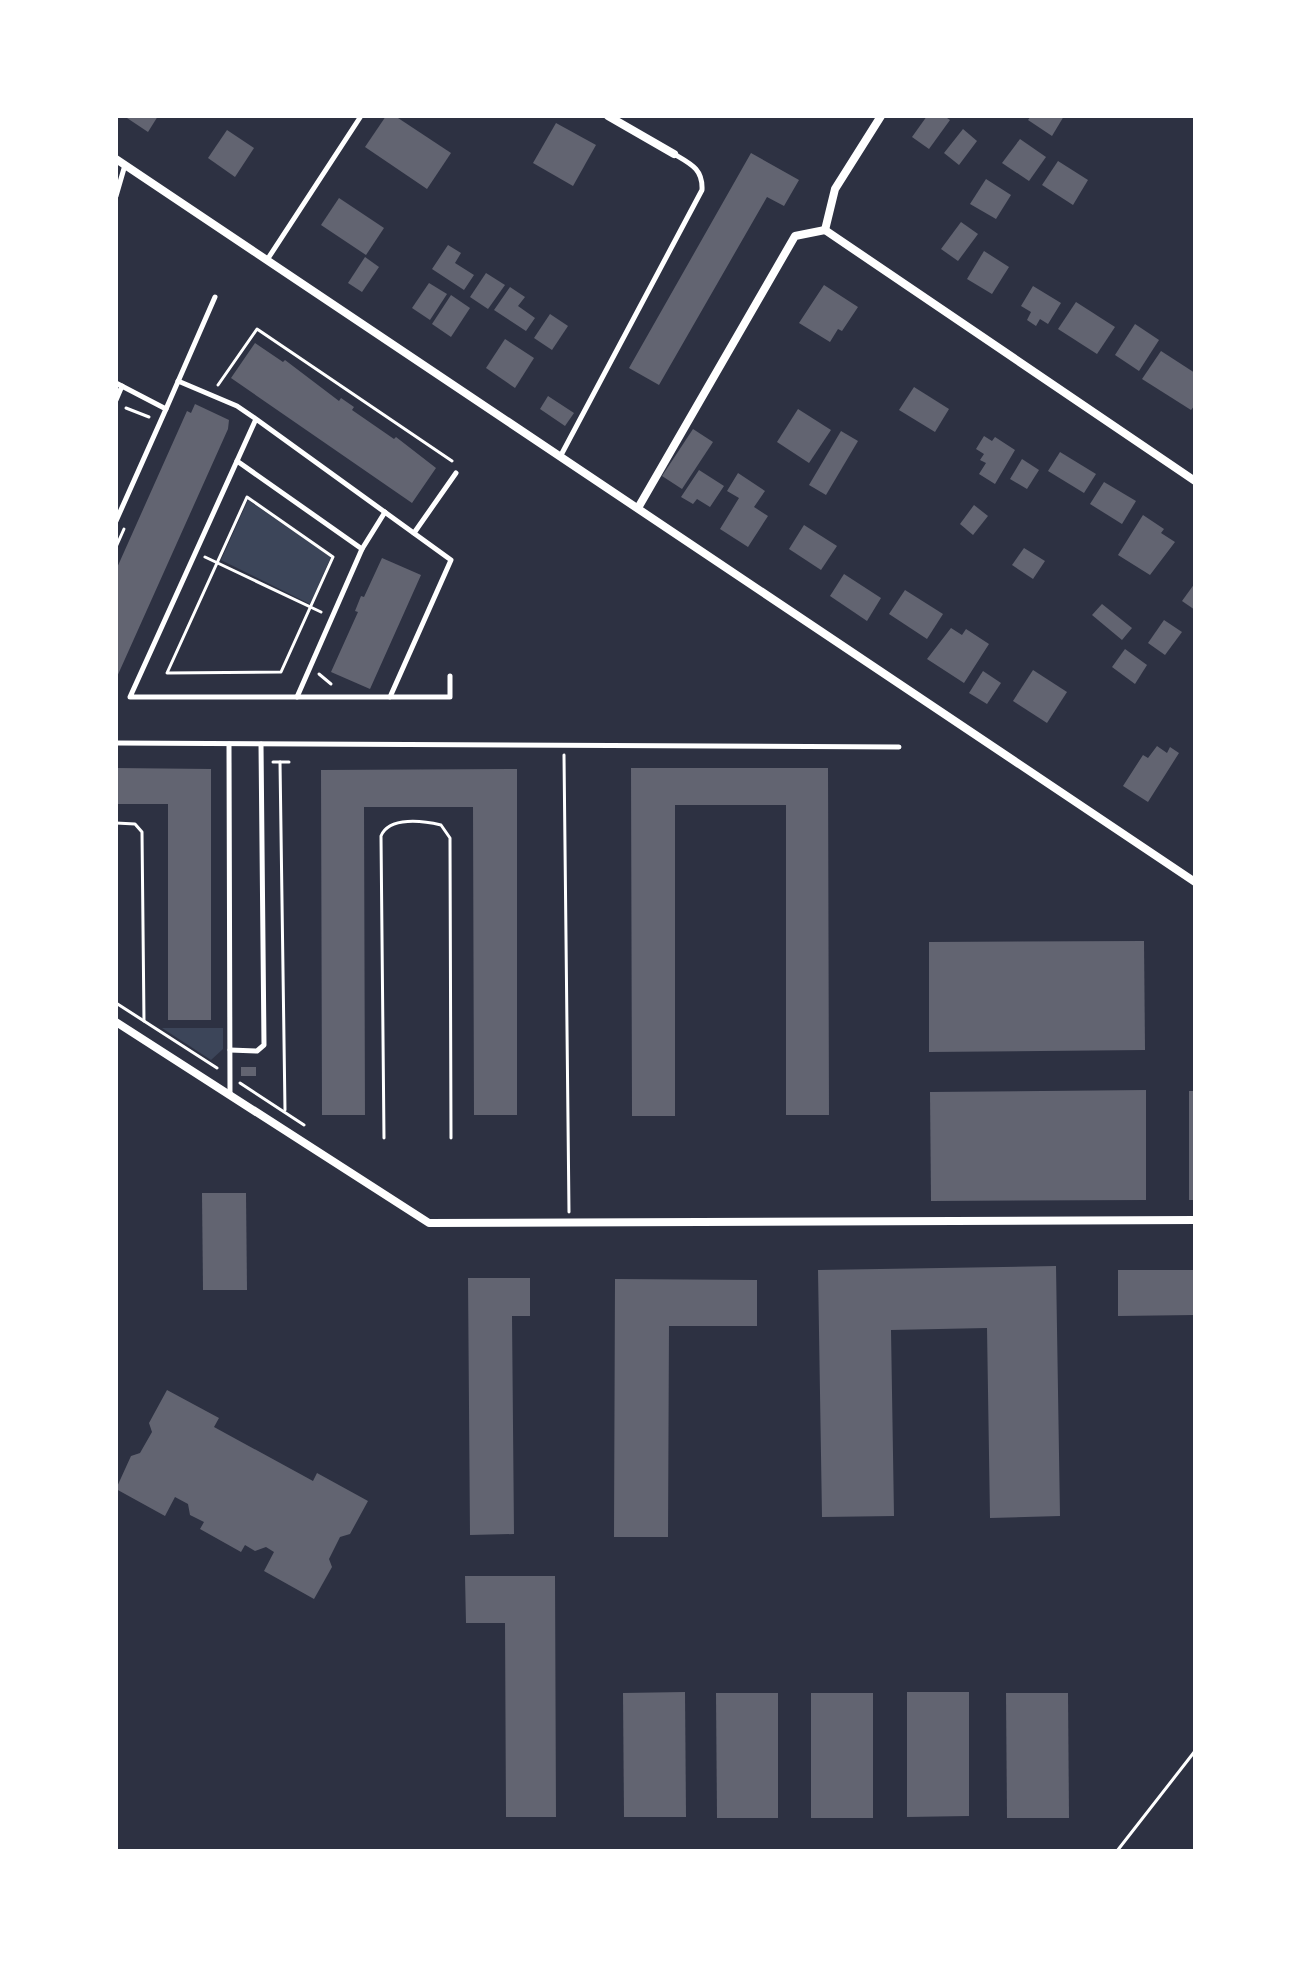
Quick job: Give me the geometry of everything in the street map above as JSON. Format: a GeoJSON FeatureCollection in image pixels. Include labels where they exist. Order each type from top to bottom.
{"type":"FeatureCollection","features":[{"type":"Feature","properties":{"kind":"street"},"geometry":{"type":"LineString","coordinates":[[608,116],[674,154]]}},
{"type":"Feature","properties":{"kind":"street"},"geometry":{"type":"LineString","coordinates":[[825,230],[835,189],[881,116]]}},
{"type":"Feature","properties":{"kind":"street"},"geometry":{"type":"LineString","coordinates":[[116,159],[1195,882]]}},
{"type":"Feature","properties":{"kind":"street"},"geometry":{"type":"LineString","coordinates":[[638,508],[795,236],[825,230],[1195,481]]}},
{"type":"Feature","properties":{"kind":"street"},"geometry":{"type":"LineString","coordinates":[[116,1022],[429,1223],[1195,1220]]}},
{"type":"Feature","properties":{"kind":"lane"},"geometry":{"type":"LineString","coordinates":[[267,261],[361,116]]}},
{"type":"Feature","properties":{"kind":"lane"},"geometry":{"type":"LineString","coordinates":[[560,457],[702,190],[703,177],[695,166],[674,154]]}},
{"type":"Feature","properties":{"kind":"lane"},"geometry":{"type":"LineString","coordinates":[[116,196],[125,165]]}},
{"type":"Feature","properties":{"kind":"lane"},"geometry":{"type":"LineString","coordinates":[[116,521],[215,297]]}},
{"type":"Feature","properties":{"kind":"lane"},"geometry":{"type":"LineString","coordinates":[[178,381],[237,406],[451,560],[390,697]]}},
{"type":"Feature","properties":{"kind":"lane"},"geometry":{"type":"LineString","coordinates":[[116,402],[119,384],[166,409]]}},
{"type":"Feature","properties":{"kind":"lane"},"geometry":{"type":"LineString","coordinates":[[256,419],[130,697],[450,697],[450,676]]}},
{"type":"Feature","properties":{"kind":"lane"},"geometry":{"type":"LineString","coordinates":[[237,461],[362,549]]}},
{"type":"Feature","properties":{"kind":"lane"},"geometry":{"type":"LineString","coordinates":[[414,533],[456,473]]}},
{"type":"Feature","properties":{"kind":"lane"},"geometry":{"type":"LineString","coordinates":[[297,697],[362,549],[385,512]]}},
{"type":"Feature","properties":{"kind":"lane"},"geometry":{"type":"LineString","coordinates":[[116,743],[899,747]]}},
{"type":"Feature","properties":{"kind":"lane"},"geometry":{"type":"LineString","coordinates":[[229,744],[230,1098]]}},
{"type":"Feature","properties":{"kind":"lane"},"geometry":{"type":"LineString","coordinates":[[230,1050],[257,1051],[264,1045],[261,744]]}},
{"type":"Feature","properties":{"kind":"path"},"geometry":{"type":"LineString","coordinates":[[227,393],[216,388],[257,329],[454,462]]}},
{"type":"Feature","properties":{"kind":"path"},"geometry":{"type":"LineString","coordinates":[[116,402],[160,422]]}},
{"type":"Feature","properties":{"kind":"path"},"geometry":{"type":"LineString","coordinates":[[247,497],[333,557],[281,672],[167,673],[217,563],[247,497]]}},
{"type":"Feature","properties":{"kind":"path"},"geometry":{"type":"LineString","coordinates":[[116,547],[128,520]]}},
{"type":"Feature","properties":{"kind":"path"},"geometry":{"type":"LineString","coordinates":[[195,552],[331,617]]}},
{"type":"Feature","properties":{"kind":"path"},"geometry":{"type":"LineString","coordinates":[[319,668],[322,681],[341,690]]}},
{"type":"Feature","properties":{"kind":"path"},"geometry":{"type":"LineString","coordinates":[[564,744],[569,1222]]}},
{"type":"Feature","properties":{"kind":"path"},"geometry":{"type":"LineString","coordinates":[[280,762],[285,1112]]}},
{"type":"Feature","properties":{"kind":"path"},"geometry":{"type":"LineString","coordinates":[[116,823],[135,824],[142,832],[144,1021]]}},
{"type":"Feature","properties":{"kind":"path"},"geometry":{"type":"LineString","coordinates":[[384,1138],[381,836],[389,825],[396,823],[441,825],[450,838],[451,1138]]}},
{"type":"Feature","properties":{"kind":"path"},"geometry":{"type":"LineString","coordinates":[[116,1003],[311,1129]]}},
{"type":"Feature","properties":{"kind":"path"},"geometry":{"type":"LineString","coordinates":[[1117,1851],[1195,1751]]}},
{"type":"Feature","properties":{"kind":"shaded area"},"geometry":{"type":"Polygon","coordinates":[[[248,500],[331,557],[310,604],[221,560],[248,500]]]}},
{"type":"Feature","properties":{"kind":"shaded area"},"geometry":{"type":"Polygon","coordinates":[[[162,1028],[223,1028],[223,1049],[211,1060],[162,1028]]]}},
{"type":"Feature","properties":{"kind":"building"},"geometry":{"type":"Polygon","coordinates":[[[124,116],[158,116],[148,132],[124,116]]]}},
{"type":"Feature","properties":{"kind":"building"},"geometry":{"type":"Polygon","coordinates":[[[386,116],[395,116],[451,153],[427,189],[365,147],[386,116]]]}},
{"type":"Feature","properties":{"kind":"building"},"geometry":{"type":"Polygon","coordinates":[[[927,116],[944,116],[950,120],[929,149],[912,137],[927,116]]]}},
{"type":"Feature","properties":{"kind":"building"},"geometry":{"type":"Polygon","coordinates":[[[1031,116],[1064,116],[1052,136],[1028,120],[1031,116]]]}},
{"type":"Feature","properties":{"kind":"building"},"geometry":{"type":"Polygon","coordinates":[[[556,123],[596,145],[573,186],[533,163],[556,123]]]}},
{"type":"Feature","properties":{"kind":"building"},"geometry":{"type":"Polygon","coordinates":[[[963,129],[977,141],[959,165],[944,153],[963,129]]]}},
{"type":"Feature","properties":{"kind":"building"},"geometry":{"type":"Polygon","coordinates":[[[227,130],[254,148],[235,177],[208,158],[227,130]]]}},
{"type":"Feature","properties":{"kind":"building"},"geometry":{"type":"Polygon","coordinates":[[[1020,139],[1046,157],[1029,181],[1002,163],[1020,139]]]}},
{"type":"Feature","properties":{"kind":"building"},"geometry":{"type":"Polygon","coordinates":[[[751,153],[799,180],[784,206],[767,197],[659,385],[629,368],[751,153]]]}},
{"type":"Feature","properties":{"kind":"building"},"geometry":{"type":"Polygon","coordinates":[[[1058,161],[1088,180],[1073,205],[1042,185],[1058,161]]]}},
{"type":"Feature","properties":{"kind":"building"},"geometry":{"type":"Polygon","coordinates":[[[986,179],[1011,195],[996,219],[970,204],[986,179]]]}},
{"type":"Feature","properties":{"kind":"building"},"geometry":{"type":"Polygon","coordinates":[[[339,198],[384,228],[366,255],[321,225],[339,198]]]}},
{"type":"Feature","properties":{"kind":"building"},"geometry":{"type":"Polygon","coordinates":[[[961,222],[978,234],[958,261],[941,249],[961,222]]]}},
{"type":"Feature","properties":{"kind":"building"},"geometry":{"type":"Polygon","coordinates":[[[448,245],[461,253],[455,263],[474,275],[464,290],[432,269],[448,245]]]}},
{"type":"Feature","properties":{"kind":"building"},"geometry":{"type":"Polygon","coordinates":[[[984,251],[1009,267],[992,294],[967,279],[984,251]]]}},
{"type":"Feature","properties":{"kind":"building"},"geometry":{"type":"Polygon","coordinates":[[[365,257],[379,267],[362,292],[348,283],[365,257]]]}},
{"type":"Feature","properties":{"kind":"building"},"geometry":{"type":"Polygon","coordinates":[[[486,273],[505,285],[488,309],[470,297],[486,273]]]}},
{"type":"Feature","properties":{"kind":"building"},"geometry":{"type":"Polygon","coordinates":[[[429,283],[447,294],[430,320],[412,308],[429,283]]]}},
{"type":"Feature","properties":{"kind":"building"},"geometry":{"type":"Polygon","coordinates":[[[824,285],[858,307],[842,331],[838,329],[830,342],[799,323],[824,285]]]}},
{"type":"Feature","properties":{"kind":"building"},"geometry":{"type":"Polygon","coordinates":[[[1033,286],[1061,303],[1048,324],[1040,319],[1036,326],[1027,320],[1031,312],[1021,306],[1033,286]]]}},
{"type":"Feature","properties":{"kind":"building"},"geometry":{"type":"Polygon","coordinates":[[[510,287],[525,297],[518,306],[535,318],[526,331],[494,310],[510,287]]]}},
{"type":"Feature","properties":{"kind":"building"},"geometry":{"type":"Polygon","coordinates":[[[451,295],[470,308],[451,337],[432,324],[451,295]]]}},
{"type":"Feature","properties":{"kind":"building"},"geometry":{"type":"Polygon","coordinates":[[[1076,302],[1115,327],[1097,354],[1058,329],[1076,302]]]}},
{"type":"Feature","properties":{"kind":"building"},"geometry":{"type":"Polygon","coordinates":[[[550,314],[568,326],[552,350],[534,338],[550,314]]]}},
{"type":"Feature","properties":{"kind":"building"},"geometry":{"type":"Polygon","coordinates":[[[1135,324],[1159,340],[1139,371],[1115,355],[1135,324]]]}},
{"type":"Feature","properties":{"kind":"building"},"geometry":{"type":"Polygon","coordinates":[[[505,339],[534,358],[515,388],[486,368],[505,339]]]}},
{"type":"Feature","properties":{"kind":"building"},"geometry":{"type":"Polygon","coordinates":[[[255,343],[283,362],[285,360],[339,401],[341,398],[354,407],[352,410],[394,439],[396,437],[436,468],[412,503],[231,378],[255,343]]]}},
{"type":"Feature","properties":{"kind":"building"},"geometry":{"type":"Polygon","coordinates":[[[1161,351],[1195,373],[1195,405],[1191,410],[1142,379],[1161,351]]]}},
{"type":"Feature","properties":{"kind":"building"},"geometry":{"type":"Polygon","coordinates":[[[914,387],[949,409],[935,432],[899,410],[914,387]]]}},
{"type":"Feature","properties":{"kind":"building"},"geometry":{"type":"Polygon","coordinates":[[[548,396],[574,413],[565,426],[540,409],[548,396]]]}},
{"type":"Feature","properties":{"kind":"building"},"geometry":{"type":"Polygon","coordinates":[[[195,404],[229,420],[228,429],[116,679],[116,570],[187,411],[191,413],[195,404]]]}},
{"type":"Feature","properties":{"kind":"building"},"geometry":{"type":"Polygon","coordinates":[[[798,409],[831,430],[809,463],[777,442],[798,409]]]}},
{"type":"Feature","properties":{"kind":"building"},"geometry":{"type":"Polygon","coordinates":[[[693,429],[713,442],[682,489],[662,476],[693,429]]]}},
{"type":"Feature","properties":{"kind":"building"},"geometry":{"type":"Polygon","coordinates":[[[841,431],[858,441],[826,495],[809,485],[841,431]]]}},
{"type":"Feature","properties":{"kind":"building"},"geometry":{"type":"Polygon","coordinates":[[[984,436],[992,441],[995,437],[1015,450],[995,484],[979,474],[986,463],[980,460],[984,454],[976,449],[984,436]]]}},
{"type":"Feature","properties":{"kind":"building"},"geometry":{"type":"Polygon","coordinates":[[[1060,452],[1096,474],[1084,493],[1048,471],[1060,452]]]}},
{"type":"Feature","properties":{"kind":"building"},"geometry":{"type":"Polygon","coordinates":[[[1022,459],[1039,470],[1027,489],[1010,479],[1022,459]]]}},
{"type":"Feature","properties":{"kind":"building"},"geometry":{"type":"Polygon","coordinates":[[[699,470],[724,486],[710,507],[697,499],[693,504],[681,497],[699,470]]]}},
{"type":"Feature","properties":{"kind":"building"},"geometry":{"type":"Polygon","coordinates":[[[738,473],[765,491],[754,507],[768,516],[748,547],[720,529],[739,498],[727,491],[738,473]]]}},
{"type":"Feature","properties":{"kind":"building"},"geometry":{"type":"Polygon","coordinates":[[[1104,482],[1136,501],[1122,524],[1090,504],[1104,482]]]}},
{"type":"Feature","properties":{"kind":"building"},"geometry":{"type":"Polygon","coordinates":[[[974,505],[988,516],[973,535],[960,524],[974,505]]]}},
{"type":"Feature","properties":{"kind":"building"},"geometry":{"type":"Polygon","coordinates":[[[1143,515],[1164,529],[1161,533],[1175,542],[1150,575],[1118,555],[1143,515]]]}},
{"type":"Feature","properties":{"kind":"building"},"geometry":{"type":"Polygon","coordinates":[[[804,525],[837,546],[821,570],[789,549],[804,525]]]}},
{"type":"Feature","properties":{"kind":"building"},"geometry":{"type":"Polygon","coordinates":[[[1024,548],[1045,561],[1033,579],[1012,565],[1024,548]]]}},
{"type":"Feature","properties":{"kind":"building"},"geometry":{"type":"Polygon","coordinates":[[[382,558],[421,575],[370,689],[331,672],[358,612],[355,611],[361,596],[364,597],[382,558]]]}},
{"type":"Feature","properties":{"kind":"building"},"geometry":{"type":"Polygon","coordinates":[[[844,574],[881,598],[867,621],[830,596],[844,574]]]}},
{"type":"Feature","properties":{"kind":"building"},"geometry":{"type":"Polygon","coordinates":[[[1195,583],[1195,610],[1182,601],[1195,583]]]}},
{"type":"Feature","properties":{"kind":"building"},"geometry":{"type":"Polygon","coordinates":[[[905,590],[943,614],[927,639],[889,614],[905,590]]]}},
{"type":"Feature","properties":{"kind":"building"},"geometry":{"type":"Polygon","coordinates":[[[1102,604],[1132,628],[1122,640],[1092,615],[1102,604]]]}},
{"type":"Feature","properties":{"kind":"building"},"geometry":{"type":"Polygon","coordinates":[[[1164,620],[1182,632],[1165,655],[1148,643],[1164,620]]]}},
{"type":"Feature","properties":{"kind":"building"},"geometry":{"type":"Polygon","coordinates":[[[951,628],[962,635],[966,629],[989,644],[964,683],[927,659],[951,628]]]}},
{"type":"Feature","properties":{"kind":"building"},"geometry":{"type":"Polygon","coordinates":[[[1125,649],[1147,665],[1135,684],[1112,667],[1125,649]]]}},
{"type":"Feature","properties":{"kind":"building"},"geometry":{"type":"Polygon","coordinates":[[[1033,670],[1067,692],[1047,723],[1013,701],[1033,670]]]}},
{"type":"Feature","properties":{"kind":"building"},"geometry":{"type":"Polygon","coordinates":[[[983,671],[1001,683],[987,704],[969,693],[983,671]]]}},
{"type":"Feature","properties":{"kind":"building"},"geometry":{"type":"Polygon","coordinates":[[[1157,746],[1167,753],[1170,747],[1179,753],[1148,802],[1123,786],[1143,755],[1148,758],[1157,746]]]}},
{"type":"Feature","properties":{"kind":"building"},"geometry":{"type":"Polygon","coordinates":[[[116,768],[211,769],[211,1020],[168,1020],[168,804],[116,804],[116,768]]]}},
{"type":"Feature","properties":{"kind":"building"},"geometry":{"type":"Polygon","coordinates":[[[631,768],[828,768],[829,1115],[786,1115],[786,805],[675,805],[675,1116],[632,1116],[631,768]]]}},
{"type":"Feature","properties":{"kind":"building"},"geometry":{"type":"Polygon","coordinates":[[[517,769],[517,1115],[474,1115],[473,807],[364,807],[365,1115],[322,1115],[321,770],[517,769]]]}},
{"type":"Feature","properties":{"kind":"building"},"geometry":{"type":"Polygon","coordinates":[[[1144,941],[1145,1050],[929,1052],[929,942],[1144,941]]]}},
{"type":"Feature","properties":{"kind":"building"},"geometry":{"type":"Polygon","coordinates":[[[241,1067],[256,1067],[256,1076],[241,1076],[241,1067]]]}},
{"type":"Feature","properties":{"kind":"building"},"geometry":{"type":"Polygon","coordinates":[[[1146,1090],[1146,1200],[931,1201],[930,1092],[1146,1090]]]}},
{"type":"Feature","properties":{"kind":"building"},"geometry":{"type":"Polygon","coordinates":[[[1189,1091],[1195,1091],[1195,1200],[1189,1200],[1189,1091]]]}},
{"type":"Feature","properties":{"kind":"building"},"geometry":{"type":"Polygon","coordinates":[[[202,1193],[246,1193],[247,1290],[203,1290],[202,1193]]]}},
{"type":"Feature","properties":{"kind":"building"},"geometry":{"type":"Polygon","coordinates":[[[1056,1266],[1060,1516],[990,1518],[987,1328],[891,1330],[894,1516],[822,1517],[818,1270],[1056,1266]]]}},
{"type":"Feature","properties":{"kind":"building"},"geometry":{"type":"Polygon","coordinates":[[[1118,1270],[1195,1270],[1195,1315],[1118,1316],[1118,1270]]]}},
{"type":"Feature","properties":{"kind":"building"},"geometry":{"type":"Polygon","coordinates":[[[468,1278],[530,1278],[530,1316],[512,1316],[514,1534],[470,1535],[468,1278]]]}},
{"type":"Feature","properties":{"kind":"building"},"geometry":{"type":"Polygon","coordinates":[[[615,1279],[757,1280],[757,1326],[669,1326],[668,1537],[614,1537],[615,1279]]]}},
{"type":"Feature","properties":{"kind":"building"},"geometry":{"type":"Polygon","coordinates":[[[167,1390],[219,1418],[214,1427],[313,1481],[317,1473],[368,1501],[350,1534],[340,1537],[329,1559],[332,1567],[314,1599],[264,1571],[274,1552],[266,1547],[255,1551],[245,1545],[241,1552],[200,1529],[204,1522],[190,1515],[188,1504],[175,1497],[165,1516],[116,1489],[131,1456],[140,1453],[152,1432],[149,1423],[167,1390]]]}},
{"type":"Feature","properties":{"kind":"building"},"geometry":{"type":"Polygon","coordinates":[[[465,1576],[555,1576],[556,1817],[506,1817],[505,1623],[466,1623],[465,1576]]]}},
{"type":"Feature","properties":{"kind":"building"},"geometry":{"type":"Polygon","coordinates":[[[685,1692],[686,1817],[624,1817],[623,1693],[685,1692]]]}},
{"type":"Feature","properties":{"kind":"building"},"geometry":{"type":"Polygon","coordinates":[[[907,1692],[969,1692],[969,1816],[907,1817],[907,1692]]]}},
{"type":"Feature","properties":{"kind":"building"},"geometry":{"type":"Polygon","coordinates":[[[716,1693],[778,1693],[778,1818],[717,1818],[716,1693]]]}},
{"type":"Feature","properties":{"kind":"building"},"geometry":{"type":"Polygon","coordinates":[[[811,1693],[873,1693],[873,1818],[811,1818],[811,1693]]]}},
{"type":"Feature","properties":{"kind":"building"},"geometry":{"type":"Polygon","coordinates":[[[1006,1693],[1068,1693],[1069,1818],[1007,1818],[1006,1693]]]}}]}
